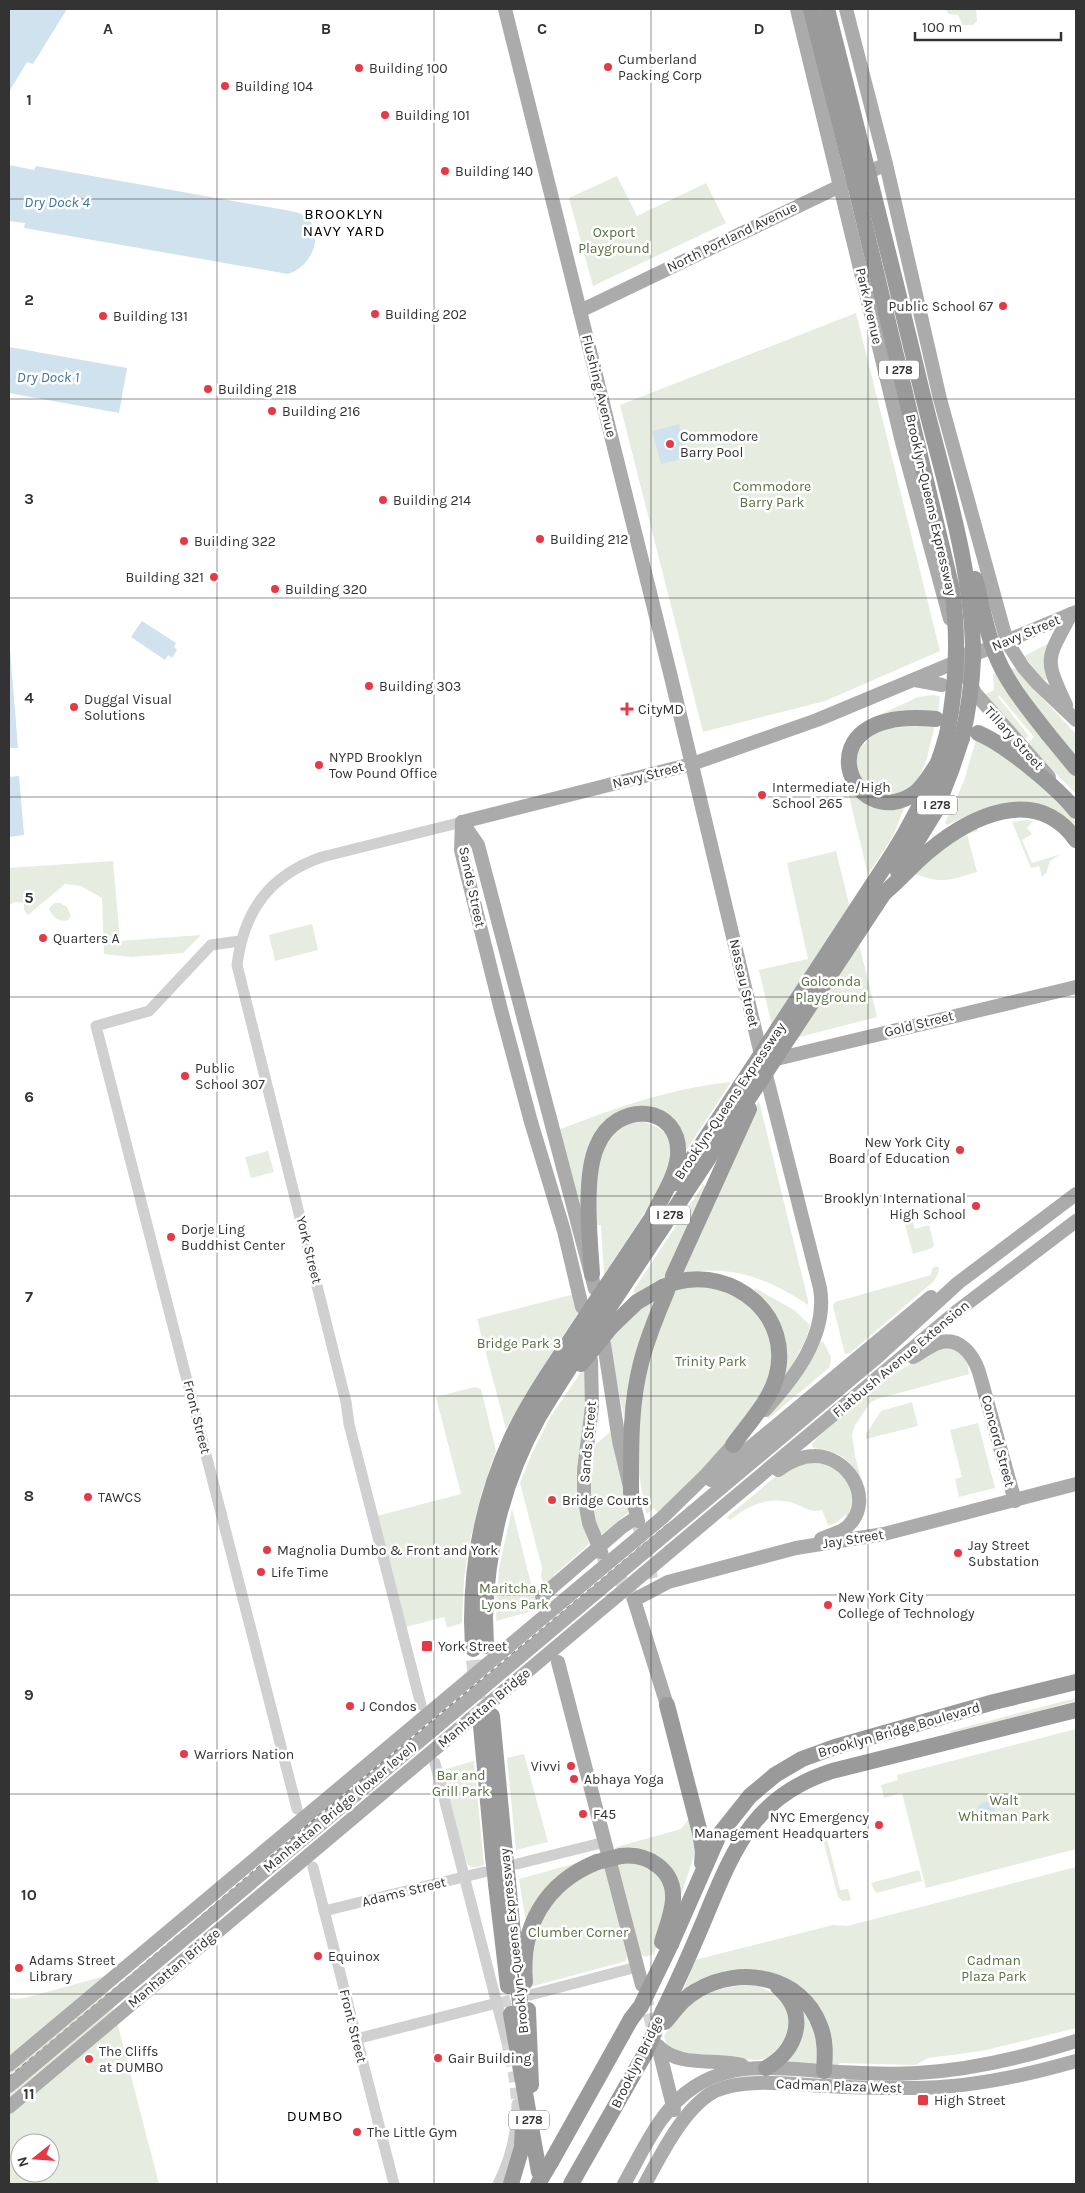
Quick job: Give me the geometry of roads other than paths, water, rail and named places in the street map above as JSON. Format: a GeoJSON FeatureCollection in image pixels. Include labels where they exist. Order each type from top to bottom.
{"type":"FeatureCollection","features":[{"type":"Feature","properties":{"kind":"highway","name":"Brooklyn-Queens Expressway"},"geometry":{"type":"LineString","coordinates":[[478,1619],[504,1498],[518,1459],[544,1408],[584,1359],[608,1309],[935,812],[952,768],[954,736],[953,698],[957,659],[956,622],[952,589],[811,9]]}},
{"type":"Feature","properties":{"kind":"highway","name":"Brooklyn-Queens Expressway"},"geometry":{"type":"LineString","coordinates":[[480,1651],[478,1619],[473,1589],[478,1545],[486,1506],[497,1472],[512,1436],[533,1398],[575,1333],[597,1284],[732,1121],[884,893],[900,865],[938,763],[954,736],[972,681],[972,640],[964,565],[828,9]]}},
{"type":"Feature","properties":{"kind":"highway"},"geometry":{"type":"LineString","coordinates":[[947,494],[967,548],[995,653],[1015,691],[1076,768]]}},
{"type":"Feature","properties":{"kind":"highway"},"geometry":{"type":"LineString","coordinates":[[936,719],[897,719],[873,725],[857,738],[852,745],[848,762],[853,780],[858,788],[872,798],[888,802],[907,798],[916,792],[925,783],[938,763]]}},
{"type":"Feature","properties":{"kind":"highway"},"geometry":{"type":"LineString","coordinates":[[978,732],[1006,749],[1065,798]]}},
{"type":"Feature","properties":{"kind":"highway","name":"Tillary Street"},"geometry":{"type":"LineString","coordinates":[[1065,798],[1076,811]]}},
{"type":"Feature","properties":{"kind":"highway"},"geometry":{"type":"LineString","coordinates":[[900,865],[927,852],[953,833],[982,817],[1006,810],[1022,810],[1046,815],[1068,830],[1076,840]]}},
{"type":"Feature","properties":{"kind":"highway"},"geometry":{"type":"LineString","coordinates":[[597,1284],[589,1206],[594,1153],[607,1129],[618,1119],[632,1114],[645,1113],[658,1118],[670,1127],[677,1143],[676,1165],[653,1216]]}},
{"type":"Feature","properties":{"kind":"highway"},"geometry":{"type":"LineString","coordinates":[[631,1493],[631,1441],[637,1381],[646,1344],[732,1121]]}},
{"type":"Feature","properties":{"kind":"highway"},"geometry":{"type":"LineString","coordinates":[[584,1359],[610,1327],[637,1302],[670,1284],[705,1279],[721,1282],[736,1288],[759,1305],[773,1329],[779,1357],[774,1385],[733,1445]]}},
{"type":"Feature","properties":{"kind":"highway","name":"Brooklyn Bridge Boulevard"},"geometry":{"type":"LineString","coordinates":[[666,1945],[698,1884],[715,1843],[738,1809],[760,1786],[792,1764],[835,1747],[908,1728],[994,1702],[1076,1682]]}},
{"type":"Feature","properties":{"kind":"highway"},"geometry":{"type":"LineString","coordinates":[[667,1705],[702,1843],[702,1861],[698,1884]]}},
{"type":"Feature","properties":{"kind":"highway","name":"Brooklyn Bridge Boulevard"},"geometry":{"type":"LineString","coordinates":[[697,1937],[737,1846],[764,1812],[791,1790],[832,1771],[1076,1710]]}},
{"type":"Feature","properties":{"kind":"highway","name":"Brooklyn-Queens Expressway"},"geometry":{"type":"LineString","coordinates":[[488,1730],[505,1857],[496,1879],[520,1998],[510,2037],[540,2174]]}},
{"type":"Feature","properties":{"kind":"highway"},"geometry":{"type":"LineString","coordinates":[[520,1998],[525,1949],[537,1914],[547,1898],[566,1880],[597,1862],[621,1856],[639,1856],[650,1859],[661,1868],[669,1880],[673,1905],[666,1945]]}},
{"type":"Feature","properties":{"kind":"highway","name":"Brooklyn Bridge"},"geometry":{"type":"LineString","coordinates":[[571,2184],[652,2049],[697,1937]]}},
{"type":"Feature","properties":{"kind":"highway","name":"Brooklyn Bridge"},"geometry":{"type":"LineString","coordinates":[[540,2174],[631,2019],[666,1945]]}},
{"type":"Feature","properties":{"kind":"highway"},"geometry":{"type":"LineString","coordinates":[[652,2049],[666,2022],[682,2002],[699,1989],[731,1978],[750,1977],[766,1979],[783,1984],[798,1994],[816,2015],[823,2035],[823,2078]]}},
{"type":"Feature","properties":{"kind":"highway"},"geometry":{"type":"LineString","coordinates":[[759,2068],[781,2058],[789,2048],[794,2036],[796,2022],[790,2000],[781,1990],[766,1979]]}},
{"type":"Feature","properties":{"kind":"highway","name":"I 278"},"geometry":{"type":"LineString","coordinates":[[520,1998],[540,2174]]}},
{"type":"Feature","properties":{"kind":"highway"},"geometry":{"type":"LineString","coordinates":[[510,2037],[523,2136],[519,2160],[511,2184]]}},
{"type":"Feature","properties":{"kind":"main road","name":"Flushing Avenue"},"geometry":{"type":"LineString","coordinates":[[505,9],[692,764]]}},
{"type":"Feature","properties":{"kind":"main road","name":"Park Avenue"},"geometry":{"type":"LineString","coordinates":[[797,9],[902,443],[961,660]]}},
{"type":"Feature","properties":{"kind":"main road"},"geometry":{"type":"LineString","coordinates":[[846,9],[886,164],[949,430],[1007,642],[1023,667],[1038,684],[1073,716]]}},
{"type":"Feature","properties":{"kind":"main road","name":"North Portland Avenue"},"geometry":{"type":"LineString","coordinates":[[580,311],[886,164]]}},
{"type":"Feature","properties":{"kind":"main road"},"geometry":{"type":"LineString","coordinates":[[902,443],[949,430]]}},
{"type":"Feature","properties":{"kind":"main road"},"geometry":{"type":"LineString","coordinates":[[933,557],[980,545]]}},
{"type":"Feature","properties":{"kind":"main road"},"geometry":{"type":"LineString","coordinates":[[1073,716],[1055,682],[1050,661],[1052,648],[1074,613]]}},
{"type":"Feature","properties":{"kind":"main road","name":"Navy Street"},"geometry":{"type":"LineString","coordinates":[[462,822],[692,764],[817,720],[1074,613]]}},
{"type":"Feature","properties":{"kind":"main road","name":"Tillary Street"},"geometry":{"type":"LineString","coordinates":[[961,660],[975,693],[987,710],[1040,766],[1065,798]]}},
{"type":"Feature","properties":{"kind":"main road"},"geometry":{"type":"LineString","coordinates":[[915,680],[942,685]]}},
{"type":"Feature","properties":{"kind":"main road","name":"Nassau Street"},"geometry":{"type":"LineString","coordinates":[[692,764],[763,1063],[820,1288],[822,1305],[819,1326],[809,1350],[784,1388],[733,1445],[709,1477]]}},
{"type":"Feature","properties":{"kind":"main road","name":"Sands Street"},"geometry":{"type":"LineString","coordinates":[[462,822],[478,845],[500,935],[597,1284]]}},
{"type":"Feature","properties":{"kind":"main road","name":"Sands Street"},"geometry":{"type":"LineString","coordinates":[[462,822],[461,850],[503,1020],[530,1122],[568,1247],[582,1307]]}},
{"type":"Feature","properties":{"kind":"main road","name":"Gold Street"},"geometry":{"type":"LineString","coordinates":[[763,1063],[1076,987]]}},
{"type":"Feature","properties":{"kind":"main road","name":"Flatbush Avenue Extension"},"geometry":{"type":"LineString","coordinates":[[672,1529],[875,1359],[958,1283],[1076,1194]]}},
{"type":"Feature","properties":{"kind":"main road","name":"Flatbush Avenue Extension"},"geometry":{"type":"LineString","coordinates":[[730,1502],[956,1312],[1076,1221]]}},
{"type":"Feature","properties":{"kind":"main road","name":"Flatbush Avenue Extension"},"geometry":{"type":"LineString","coordinates":[[709,1477],[936,1292],[958,1283]]}},
{"type":"Feature","properties":{"kind":"main road","name":"Concord Street"},"geometry":{"type":"LineString","coordinates":[[896,1362],[910,1358],[937,1343],[951,1342],[963,1347],[972,1355],[982,1381],[1015,1501]]}},
{"type":"Feature","properties":{"kind":"main road","name":"Sands Street"},"geometry":{"type":"LineString","coordinates":[[584,1359],[592,1407],[584,1483],[589,1523],[600,1550],[637,1519],[615,1421],[604,1344]]}},
{"type":"Feature","properties":{"kind":"main road"},"geometry":{"type":"LineString","coordinates":[[730,1502],[746,1494],[780,1468],[801,1458],[815,1456],[844,1466],[854,1480],[859,1495],[858,1509],[851,1523],[846,1528],[806,1547]]}},
{"type":"Feature","properties":{"kind":"main road"},"geometry":{"type":"LineString","coordinates":[[9,2065],[709,1477]]}},
{"type":"Feature","properties":{"kind":"main road","name":"Jay Street"},"geometry":{"type":"LineString","coordinates":[[667,1705],[634,1600],[653,1585],[806,1547],[884,1534],[1076,1484]]}},
{"type":"Feature","properties":{"kind":"main road","name":"Manhattan Bridge"},"geometry":{"type":"LineString","coordinates":[[9,2107],[730,1502]]}},
{"type":"Feature","properties":{"kind":"main road","name":"Manhattan Bridge (lower level)"},"geometry":{"type":"LineString","coordinates":[[9,2086],[672,1529]]}},
{"type":"Feature","properties":{"kind":"main road"},"geometry":{"type":"LineString","coordinates":[[543,1598],[600,1550]]}},
{"type":"Feature","properties":{"kind":"main road"},"geometry":{"type":"LineString","coordinates":[[558,1662],[642,1985]]}},
{"type":"Feature","properties":{"kind":"main road","name":"Cadman Plaza West"},"geometry":{"type":"LineString","coordinates":[[645,2184],[685,2118],[709,2095],[727,2087],[777,2084],[823,2078],[930,2072],[1005,2060],[1076,2041]]}},
{"type":"Feature","properties":{"kind":"main road"},"geometry":{"type":"LineString","coordinates":[[652,2049],[677,2059],[725,2062],[759,2068]]}},
{"type":"Feature","properties":{"kind":"main road"},"geometry":{"type":"LineString","coordinates":[[652,2049],[673,2105],[676,2130]]}},
{"type":"Feature","properties":{"kind":"main road","name":"Cadman Plaza West"},"geometry":{"type":"LineString","coordinates":[[624,2184],[659,2124],[673,2105],[693,2087],[713,2076],[729,2071],[759,2068],[823,2078],[913,2088],[959,2085],[1026,2074],[1076,2061]]}},
{"type":"Feature","properties":{"kind":"street","name":"Navy Street"},"geometry":{"type":"LineString","coordinates":[[240,941],[246,922],[264,895],[282,877],[302,864],[322,857],[462,822]]}},
{"type":"Feature","properties":{"kind":"street","name":"Front Street"},"geometry":{"type":"LineString","coordinates":[[240,941],[211,945],[149,1011],[96,1026],[297,1809]]}},
{"type":"Feature","properties":{"kind":"street","name":"York Street"},"geometry":{"type":"LineString","coordinates":[[240,941],[237,965],[241,986],[296,1197],[421,1705]]}},
{"type":"Feature","properties":{"kind":"street"},"geometry":{"type":"LineString","coordinates":[[436,1763],[496,2003],[510,2037]]}},
{"type":"Feature","properties":{"kind":"street"},"geometry":{"type":"LineString","coordinates":[[505,1857],[605,1842]]}},
{"type":"Feature","properties":{"kind":"street","name":"Front Street"},"geometry":{"type":"LineString","coordinates":[[313,1867],[394,2184]]}},
{"type":"Feature","properties":{"kind":"street","name":"Adams Street"},"geometry":{"type":"LineString","coordinates":[[324,1911],[464,1877],[496,1879]]}},
{"type":"Feature","properties":{"kind":"street"},"geometry":{"type":"LineString","coordinates":[[520,1998],[637,1967]]}},
{"type":"Feature","properties":{"kind":"street"},"geometry":{"type":"LineString","coordinates":[[356,2039],[496,2003]]}},
{"type":"Feature","properties":{"kind":"street"},"geometry":{"type":"LineString","coordinates":[[498,2184],[512,2146],[517,2119],[517,2104]]}},
{"type":"Feature","properties":{"kind":"water"},"geometry":{"type":"Polygon","coordinates":[[[9,9],[67,9],[33,64],[27,62],[9,92],[9,9]]]}},
{"type":"Feature","properties":{"kind":"water","name":"Dry Dock 4"},"geometry":{"type":"Polygon","coordinates":[[[9,165],[34,170],[36,166],[296,212],[306,217],[312,225],[315,243],[312,253],[306,262],[288,274],[24,228],[25,223],[9,221],[9,165]]]}},
{"type":"Feature","properties":{"kind":"water","name":"Dry Dock 1"},"geometry":{"type":"Polygon","coordinates":[[[9,347],[127,368],[119,413],[9,393],[9,347]]]}},
{"type":"Feature","properties":{"kind":"water","name":"Commodore Barry Pool"},"geometry":{"type":"Polygon","coordinates":[[[679,424],[687,458],[661,464],[652,431],[679,424]]]}},
{"type":"Feature","properties":{"kind":"water"},"geometry":{"type":"Polygon","coordinates":[[[142,621],[176,643],[174,647],[177,650],[172,658],[168,655],[165,660],[131,637],[142,621]]]}},
{"type":"Feature","properties":{"kind":"water"},"geometry":{"type":"Polygon","coordinates":[[[9,637],[18,748],[9,748],[9,637]]]}},
{"type":"Feature","properties":{"kind":"water"},"geometry":{"type":"Polygon","coordinates":[[[19,776],[24,835],[9,837],[9,777],[19,776]]]}},
{"type":"Feature","properties":{"kind":"water"},"geometry":{"type":"Polygon","coordinates":[[[982,1802],[990,1802],[995,1807],[993,1818],[982,1820],[977,1815],[977,1807],[982,1802]]]}},
{"type":"Feature","properties":{"kind":"tunnel"},"geometry":{"type":"LineString","coordinates":[[639,1524],[652,1582]]}},
{"type":"Feature","properties":{"kind":"tunnel"},"geometry":{"type":"LineString","coordinates":[[602,1554],[608,1566],[631,1593],[634,1600]]}},
{"type":"Feature","properties":{"kind":"tunnel"},"geometry":{"type":"LineString","coordinates":[[474,1660],[481,1725]]}},
{"type":"Feature","properties":{"kind":"tunnel"},"geometry":{"type":"LineString","coordinates":[[644,1993],[656,2038]]}},
{"type":"Feature","properties":{"kind":"tunnel"},"geometry":{"type":"LineString","coordinates":[[500,2003],[526,1996]]}},
{"type":"Feature","properties":{"kind":"tunnel"},"geometry":{"type":"LineString","coordinates":[[506,2039],[514,2077],[517,2104]]}},
{"type":"Feature","properties":{"kind":"railway"},"geometry":{"type":"LineString","coordinates":[[9,2078],[327,1809],[668,1525]]}},
{"type":"Feature","properties":{"kind":"railway"},"geometry":{"type":"LineString","coordinates":[[9,2102],[679,1538]]}},
{"type":"Feature","properties":{"kind":"place","name":"Cumberland Packing Corp"},"geometry":{"type":"Point","coordinates":[608,67]}},
{"type":"Feature","properties":{"kind":"place","name":"Building 100"},"geometry":{"type":"Point","coordinates":[359,68]}},
{"type":"Feature","properties":{"kind":"place","name":"Building 104"},"geometry":{"type":"Point","coordinates":[225,86]}},
{"type":"Feature","properties":{"kind":"place","name":"Building 101"},"geometry":{"type":"Point","coordinates":[385,115]}},
{"type":"Feature","properties":{"kind":"place","name":"Building 140"},"geometry":{"type":"Point","coordinates":[445,171]}},
{"type":"Feature","properties":{"kind":"place","name":"Public School 67"},"geometry":{"type":"Point","coordinates":[1003,306]}},
{"type":"Feature","properties":{"kind":"place","name":"Building 202"},"geometry":{"type":"Point","coordinates":[375,314]}},
{"type":"Feature","properties":{"kind":"place","name":"Building 131"},"geometry":{"type":"Point","coordinates":[103,316]}},
{"type":"Feature","properties":{"kind":"place","name":"Building 218"},"geometry":{"type":"Point","coordinates":[208,389]}},
{"type":"Feature","properties":{"kind":"place","name":"Building 216"},"geometry":{"type":"Point","coordinates":[272,411]}},
{"type":"Feature","properties":{"kind":"place","name":"Commodore Barry Pool"},"geometry":{"type":"Point","coordinates":[670,444]}},
{"type":"Feature","properties":{"kind":"place","name":"Building 214"},"geometry":{"type":"Point","coordinates":[383,500]}},
{"type":"Feature","properties":{"kind":"place","name":"Building 212"},"geometry":{"type":"Point","coordinates":[540,539]}},
{"type":"Feature","properties":{"kind":"place","name":"Building 322"},"geometry":{"type":"Point","coordinates":[184,541]}},
{"type":"Feature","properties":{"kind":"place","name":"Building 321"},"geometry":{"type":"Point","coordinates":[214,577]}},
{"type":"Feature","properties":{"kind":"place","name":"Building 320"},"geometry":{"type":"Point","coordinates":[275,589]}},
{"type":"Feature","properties":{"kind":"place","name":"Building 303"},"geometry":{"type":"Point","coordinates":[369,686]}},
{"type":"Feature","properties":{"kind":"place","name":"Duggal Visual Solutions"},"geometry":{"type":"Point","coordinates":[74,707]}},
{"type":"Feature","properties":{"kind":"place","name":"CityMD"},"geometry":{"type":"Point","coordinates":[627,709]}},
{"type":"Feature","properties":{"kind":"place","name":"NYPD Brooklyn Tow Pound Office"},"geometry":{"type":"Point","coordinates":[319,765]}},
{"type":"Feature","properties":{"kind":"place","name":"Intermediate/High School 265"},"geometry":{"type":"Point","coordinates":[762,795]}},
{"type":"Feature","properties":{"kind":"place","name":"Quarters A"},"geometry":{"type":"Point","coordinates":[43,938]}},
{"type":"Feature","properties":{"kind":"place","name":"Public School 307"},"geometry":{"type":"Point","coordinates":[185,1076]}},
{"type":"Feature","properties":{"kind":"place","name":"New York City Board of Education"},"geometry":{"type":"Point","coordinates":[960,1150]}},
{"type":"Feature","properties":{"kind":"place","name":"Brooklyn International High School"},"geometry":{"type":"Point","coordinates":[976,1206]}},
{"type":"Feature","properties":{"kind":"place","name":"Dorje Ling Buddhist Center"},"geometry":{"type":"Point","coordinates":[171,1237]}},
{"type":"Feature","properties":{"kind":"place","name":"TAWCS"},"geometry":{"type":"Point","coordinates":[88,1497]}},
{"type":"Feature","properties":{"kind":"place","name":"Bridge Courts"},"geometry":{"type":"Point","coordinates":[552,1500]}},
{"type":"Feature","properties":{"kind":"place","name":"Magnolia Dumbo & Front and York"},"geometry":{"type":"Point","coordinates":[267,1550]}},
{"type":"Feature","properties":{"kind":"place","name":"Jay Street Substation"},"geometry":{"type":"Point","coordinates":[958,1553]}},
{"type":"Feature","properties":{"kind":"place","name":"Life Time"},"geometry":{"type":"Point","coordinates":[261,1572]}},
{"type":"Feature","properties":{"kind":"place","name":"New York City College of Technology"},"geometry":{"type":"Point","coordinates":[828,1605]}},
{"type":"Feature","properties":{"kind":"place","name":"York Street"},"geometry":{"type":"Point","coordinates":[427,1646]}},
{"type":"Feature","properties":{"kind":"place","name":"J Condos"},"geometry":{"type":"Point","coordinates":[350,1706]}},
{"type":"Feature","properties":{"kind":"place","name":"Warriors Nation"},"geometry":{"type":"Point","coordinates":[184,1754]}},
{"type":"Feature","properties":{"kind":"place","name":"Vivvi"},"geometry":{"type":"Point","coordinates":[571,1766]}},
{"type":"Feature","properties":{"kind":"place","name":"Abhaya Yoga"},"geometry":{"type":"Point","coordinates":[574,1779]}},
{"type":"Feature","properties":{"kind":"place","name":"F45"},"geometry":{"type":"Point","coordinates":[583,1814]}},
{"type":"Feature","properties":{"kind":"place","name":"NYC Emergency Management Headquarters"},"geometry":{"type":"Point","coordinates":[879,1825]}},
{"type":"Feature","properties":{"kind":"place","name":"Equinox"},"geometry":{"type":"Point","coordinates":[318,1956]}},
{"type":"Feature","properties":{"kind":"place","name":"Adams Street Library"},"geometry":{"type":"Point","coordinates":[19,1968]}},
{"type":"Feature","properties":{"kind":"place","name":"Gair Building"},"geometry":{"type":"Point","coordinates":[438,2058]}},
{"type":"Feature","properties":{"kind":"place","name":"The Cliffs at DUMBO"},"geometry":{"type":"Point","coordinates":[89,2059]}},
{"type":"Feature","properties":{"kind":"place","name":"High Street"},"geometry":{"type":"Point","coordinates":[923,2100]}},
{"type":"Feature","properties":{"kind":"place","name":"The Little Gym"},"geometry":{"type":"Point","coordinates":[357,2132]}},
{"type":"Feature","properties":{"kind":"district","name":"BROOKLYN NAVY YARD"},"geometry":{"type":"Point","coordinates":[344,222]}},
{"type":"Feature","properties":{"kind":"district","name":"DUMBO"},"geometry":{"type":"Point","coordinates":[315,2116]}},
{"type":"Feature","properties":{"kind":"park label","name":"Oxport Playground"},"geometry":{"type":"Point","coordinates":[614,240]}},
{"type":"Feature","properties":{"kind":"park label","name":"Commodore Barry Park"},"geometry":{"type":"Point","coordinates":[772,494]}},
{"type":"Feature","properties":{"kind":"park label","name":"Golconda Playground"},"geometry":{"type":"Point","coordinates":[831,990]}},
{"type":"Feature","properties":{"kind":"park label","name":"Bridge Park 3"},"geometry":{"type":"Point","coordinates":[519,1343]}},
{"type":"Feature","properties":{"kind":"park label","name":"Trinity Park"},"geometry":{"type":"Point","coordinates":[711,1361]}},
{"type":"Feature","properties":{"kind":"park label","name":"Maritcha R. Lyons Park"},"geometry":{"type":"Point","coordinates":[515,1596]}},
{"type":"Feature","properties":{"kind":"park label","name":"Bar and Grill Park"},"geometry":{"type":"Point","coordinates":[461,1784]}},
{"type":"Feature","properties":{"kind":"park label","name":"Walt Whitman Park"},"geometry":{"type":"Point","coordinates":[1004,1808]}},
{"type":"Feature","properties":{"kind":"park label","name":"Clumber Corner"},"geometry":{"type":"Point","coordinates":[578,1932]}},
{"type":"Feature","properties":{"kind":"park label","name":"Cadman Plaza Park"},"geometry":{"type":"Point","coordinates":[994,1968]}}]}
